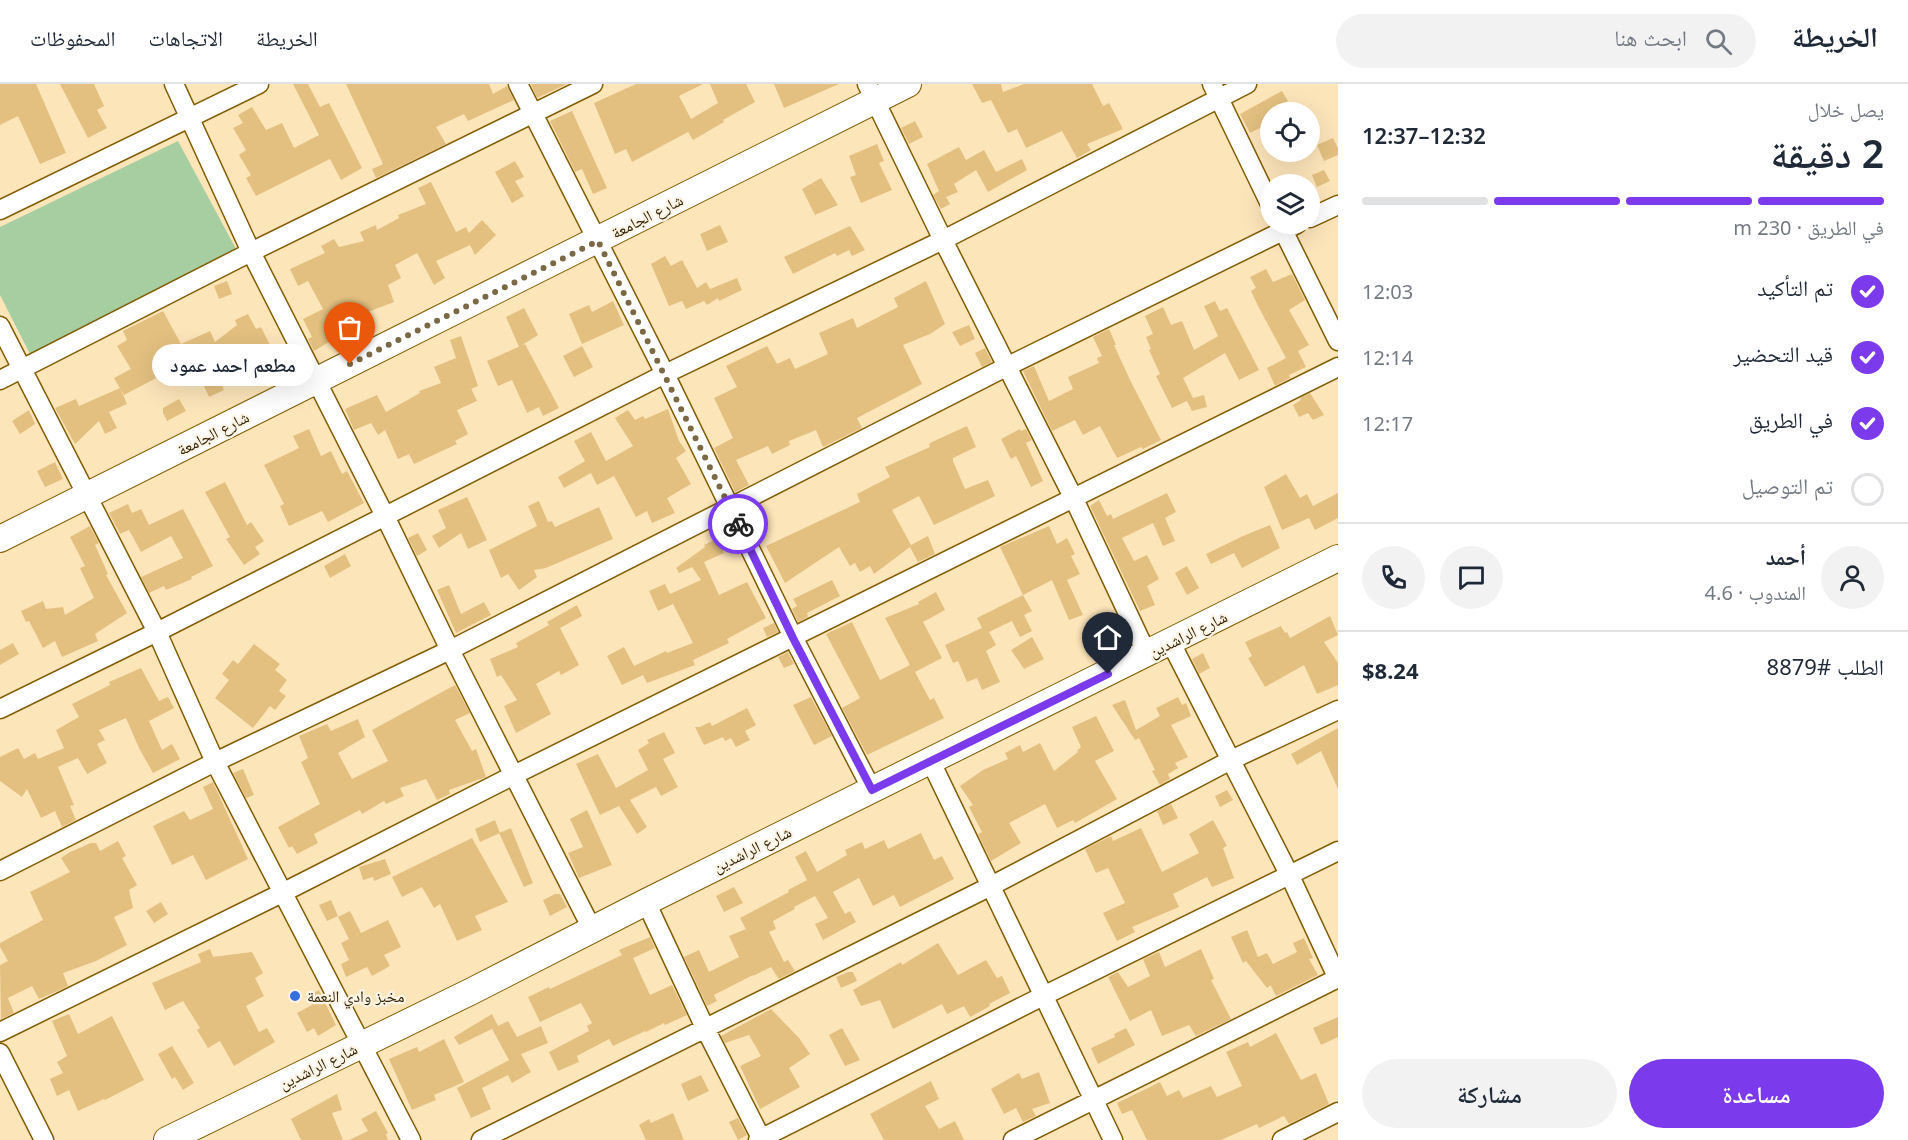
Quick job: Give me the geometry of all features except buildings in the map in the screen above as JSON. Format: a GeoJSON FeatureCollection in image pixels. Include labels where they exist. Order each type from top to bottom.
{"type":"FeatureCollection","features":[{"type":"Feature","properties":{"kind":"street"},"geometry":{"type":"LineString","coordinates":[[174,84],[251,252],[592,929]]}},
{"type":"Feature","properties":{"kind":"street"},"geometry":{"type":"LineString","coordinates":[[0,210],[260,84]]}},
{"type":"Feature","properties":{"kind":"street"},"geometry":{"type":"LineString","coordinates":[[518,84],[665,374],[793,638],[872,790]]}},
{"type":"Feature","properties":{"kind":"street"},"geometry":{"type":"LineString","coordinates":[[0,380],[251,252],[593,84]]}},
{"type":"Feature","properties":{"kind":"street","name":"شارع الجامعة"},"geometry":{"type":"LineString","coordinates":[[0,539],[598,241],[872,92],[908,84]]}},
{"type":"Feature","properties":{"kind":"street"},"geometry":{"type":"LineString","coordinates":[[0,710],[665,374],[943,240],[1215,91],[1247,84]]}},
{"type":"Feature","properties":{"kind":"street"},"geometry":{"type":"LineString","coordinates":[[1215,91],[1260,183]]}},
{"type":"Feature","properties":{"kind":"street"},"geometry":{"type":"LineString","coordinates":[[872,92],[1006,367],[1074,499],[1147,654]]}},
{"type":"Feature","properties":{"kind":"street"},"geometry":{"type":"LineString","coordinates":[[1320,213],[1338,204]]}},
{"type":"Feature","properties":{"kind":"street"},"geometry":{"type":"LineString","coordinates":[[0,871],[215,762],[450,650],[730,506],[1271,234]]}},
{"type":"Feature","properties":{"kind":"street"},"geometry":{"type":"LineString","coordinates":[[1291,234],[1338,341]]}},
{"type":"Feature","properties":{"kind":"street"},"geometry":{"type":"LineString","coordinates":[[0,326],[157,632],[215,762],[411,1140]]}},
{"type":"Feature","properties":{"kind":"street"},"geometry":{"type":"LineString","coordinates":[[0,1032],[1338,367]]}},
{"type":"Feature","properties":{"kind":"street","name":"شارع الراشدين"},"geometry":{"type":"LineString","coordinates":[[167,1140],[1338,558]]}},
{"type":"Feature","properties":{"kind":"street"},"geometry":{"type":"LineString","coordinates":[[1013,1140],[1338,979],[1290,876],[1171,643]]}},
{"type":"Feature","properties":{"kind":"street"},"geometry":{"type":"LineString","coordinates":[[481,1140],[706,1030],[991,886],[1231,760],[1338,710]]}},
{"type":"Feature","properties":{"kind":"street"},"geometry":{"type":"LineString","coordinates":[[931,762],[1113,1140]]}},
{"type":"Feature","properties":{"kind":"street"},"geometry":{"type":"LineString","coordinates":[[646,902],[761,1140],[1043,996],[1338,851]]}},
{"type":"Feature","properties":{"kind":"street"},"geometry":{"type":"LineString","coordinates":[[0,1053],[44,1140]]}},
{"type":"Feature","properties":{"kind":"street"},"geometry":{"type":"LineString","coordinates":[[1282,1140],[1338,1113]]}},
{"type":"Feature","properties":{"kind":"green space"},"geometry":{"type":"Polygon","coordinates":[[[178,141],[236,249],[30,354],[0,295],[0,227],[178,141]]]}},
{"type":"Feature","properties":{"kind":"way so far"},"geometry":{"type":"LineString","coordinates":[[350,364],[598,241],[738,524]]}},
{"type":"Feature","properties":{"kind":"place","name":"مطعم احمد عمود"},"geometry":{"type":"Point","coordinates":[350,364]}},
{"type":"Feature","properties":{"kind":"place","name":"مخبز وادي النعمة"},"geometry":{"type":"Point","coordinates":[295,996]}},
{"type":"Feature","properties":{"kind":"route"},"geometry":{"type":"LineString","coordinates":[[738,524],[793,638],[872,790],[1108,674]]}}]}
